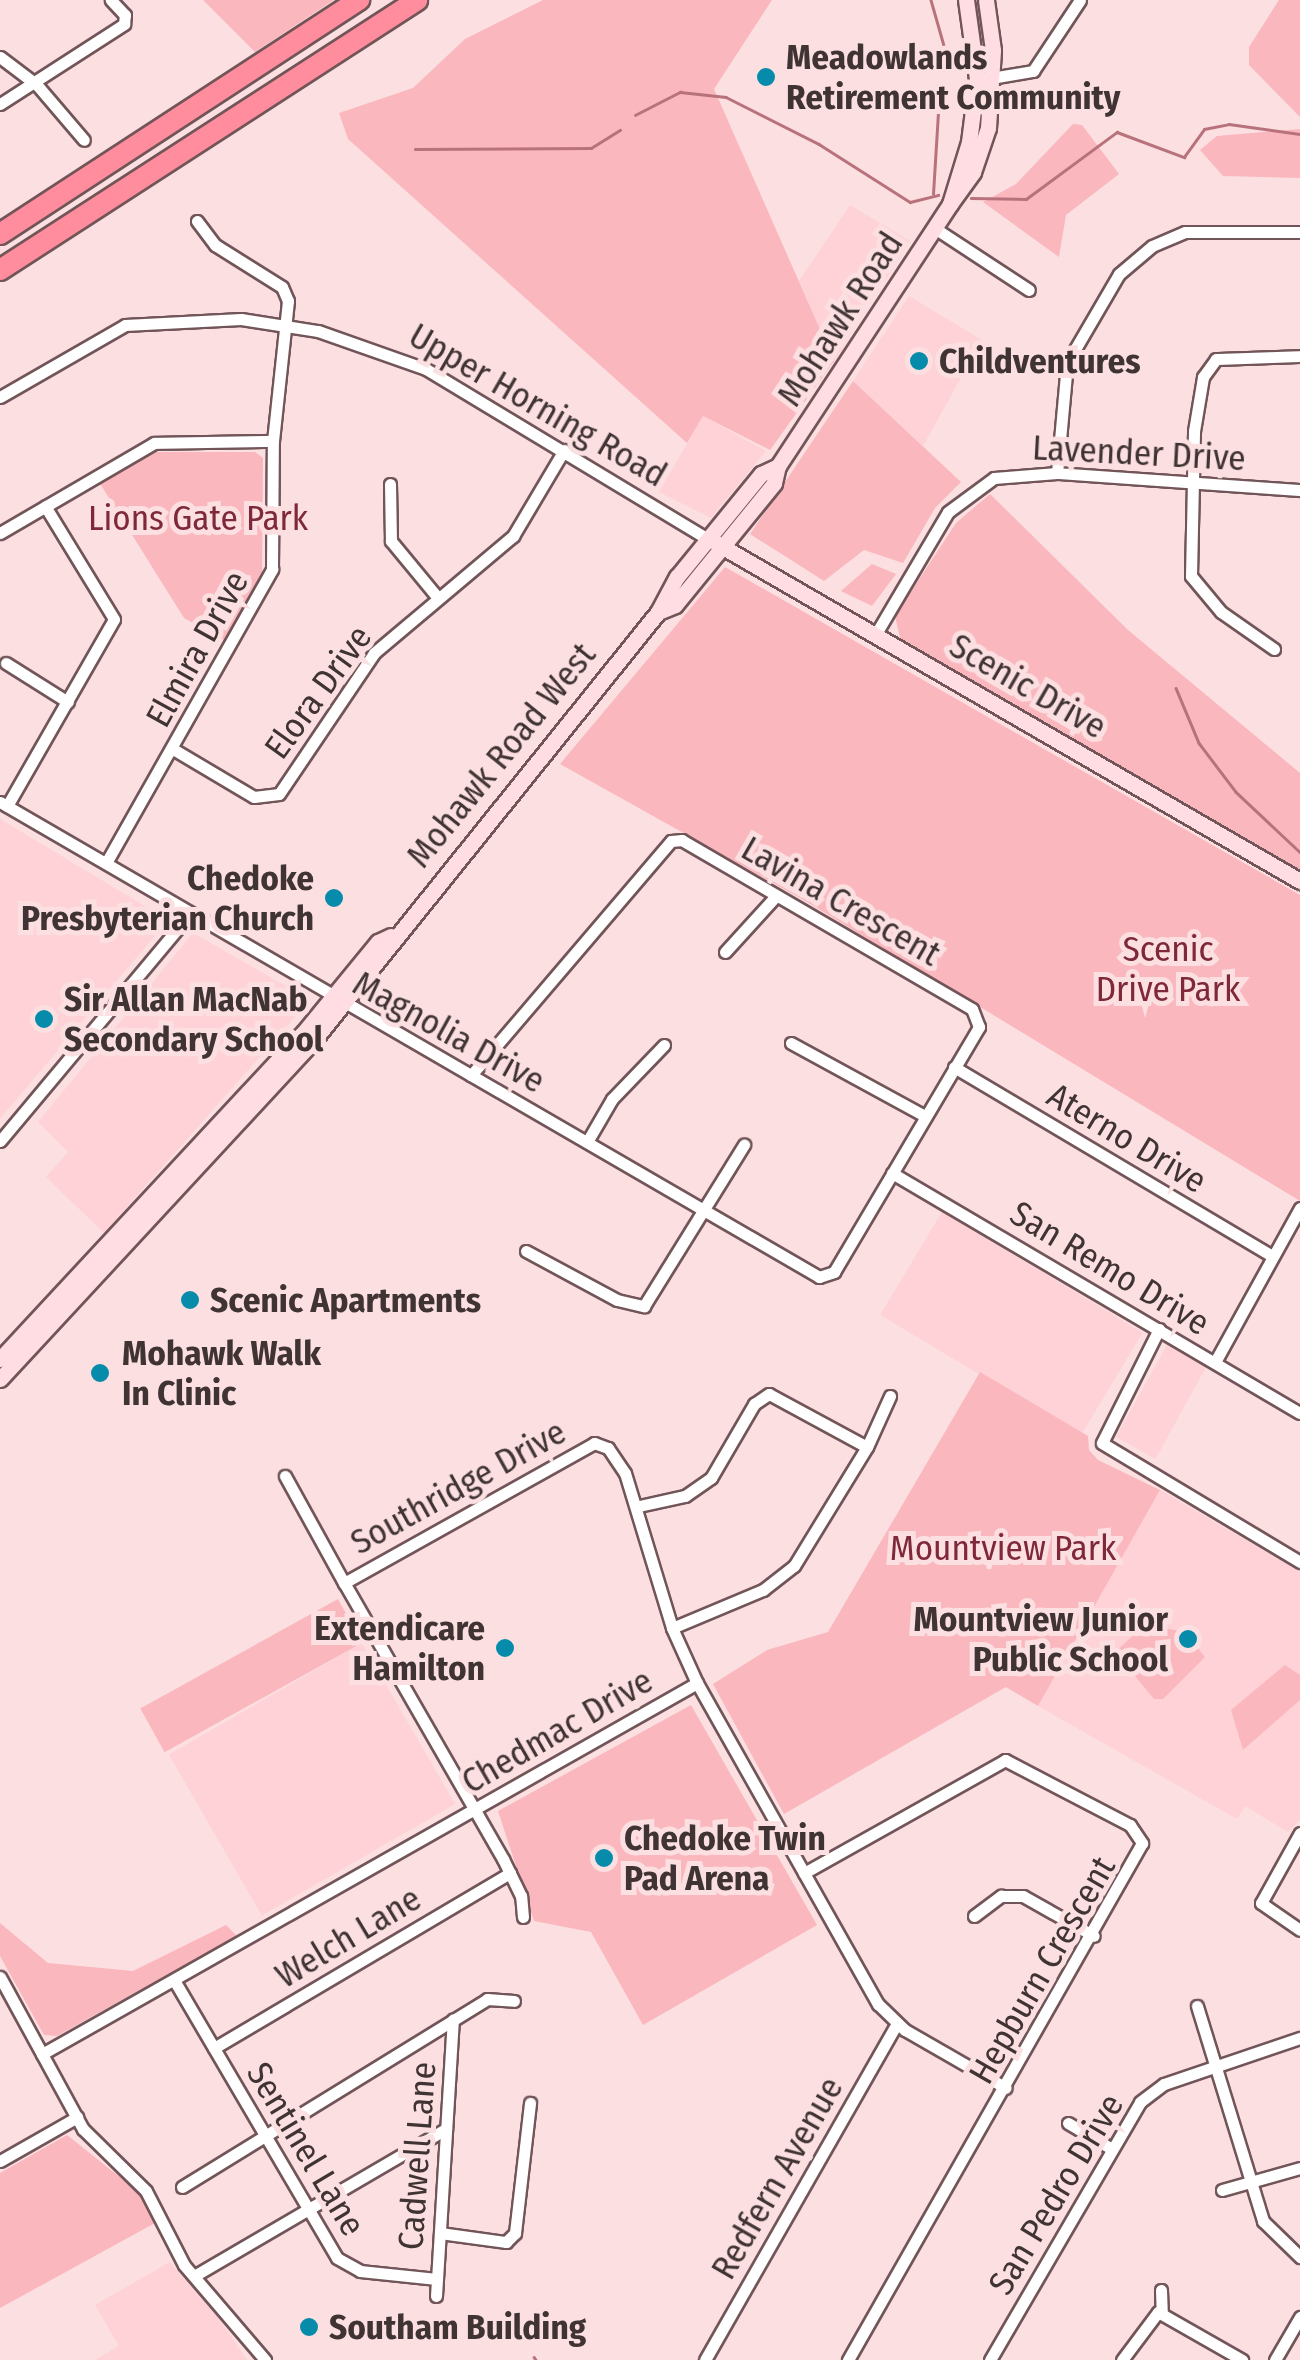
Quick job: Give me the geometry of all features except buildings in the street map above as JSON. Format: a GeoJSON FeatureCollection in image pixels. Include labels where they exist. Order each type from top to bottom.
{"type":"FeatureCollection","features":[{"type":"Feature","properties":{"kind":"highway"},"geometry":{"type":"LineString","coordinates":[[0,234],[359,0]]}},
{"type":"Feature","properties":{"kind":"highway"},"geometry":{"type":"LineString","coordinates":[[0,270],[418,0]]}},
{"type":"Feature","properties":{"kind":"main road","name":"Mohawk Road"},"geometry":{"type":"LineString","coordinates":[[966,0],[985,79]]}},
{"type":"Feature","properties":{"kind":"main road","name":"Mohawk Road"},"geometry":{"type":"LineString","coordinates":[[716,543],[761,474],[778,466],[950,204],[985,79],[986,0]]}},
{"type":"Feature","properties":{"kind":"main road","name":"Mohawk Road West"},"geometry":{"type":"LineString","coordinates":[[0,1379],[141,1230],[338,1001],[378,942],[391,936],[658,612],[662,596],[716,543]]}},
{"type":"Feature","properties":{"kind":"main road","name":"Scenic Drive"},"geometry":{"type":"LineString","coordinates":[[716,543],[877,632],[1300,881]]}},
{"type":"Feature","properties":{"kind":"main road","name":"Mohawk Road West"},"geometry":{"type":"LineString","coordinates":[[0,1359],[338,1001]]}},
{"type":"Feature","properties":{"kind":"main road"},"geometry":{"type":"LineString","coordinates":[[141,1230],[143,1204]]}},
{"type":"Feature","properties":{"kind":"street"},"geometry":{"type":"LineString","coordinates":[[0,104],[18,89],[37,85],[124,24],[126,15],[110,0]]}},
{"type":"Feature","properties":{"kind":"street"},"geometry":{"type":"LineString","coordinates":[[985,79],[1033,71],[1080,0]]}},
{"type":"Feature","properties":{"kind":"street"},"geometry":{"type":"LineString","coordinates":[[0,57],[37,85],[84,140]]}},
{"type":"Feature","properties":{"kind":"street"},"geometry":{"type":"LineString","coordinates":[[196,221],[215,245],[282,287],[286,325]]}},
{"type":"Feature","properties":{"kind":"street"},"geometry":{"type":"LineString","coordinates":[[936,229],[1028,290]]}},
{"type":"Feature","properties":{"kind":"street"},"geometry":{"type":"LineString","coordinates":[[1057,474],[1067,363],[1119,274],[1152,246],[1185,232],[1300,232]]}},
{"type":"Feature","properties":{"kind":"street","name":"Upper Horning Road"},"geometry":{"type":"LineString","coordinates":[[0,397],[125,325],[242,319],[286,325],[391,354],[564,450],[716,543]]}},
{"type":"Feature","properties":{"kind":"street","name":"Elmira Drive"},"geometry":{"type":"LineString","coordinates":[[106,863],[267,586],[274,551],[273,440],[286,325]]}},
{"type":"Feature","properties":{"kind":"street"},"geometry":{"type":"LineString","coordinates":[[1274,648],[1252,640],[1196,585],[1187,555],[1196,415],[1209,364],[1224,357],[1300,356]]}},
{"type":"Feature","properties":{"kind":"street"},"geometry":{"type":"LineString","coordinates":[[0,532],[154,443],[273,440]]}},
{"type":"Feature","properties":{"kind":"street","name":"Elora Drive"},"geometry":{"type":"LineString","coordinates":[[173,750],[254,798],[279,794],[374,652],[513,536],[564,450]]}},
{"type":"Feature","properties":{"kind":"street","name":"Lavender Drive"},"geometry":{"type":"LineString","coordinates":[[877,632],[960,499],[1004,476],[1057,474],[1300,490]]}},
{"type":"Feature","properties":{"kind":"street"},"geometry":{"type":"LineString","coordinates":[[390,484],[391,541],[438,598]]}},
{"type":"Feature","properties":{"kind":"street"},"geometry":{"type":"LineString","coordinates":[[4,804],[114,619],[45,506]]}},
{"type":"Feature","properties":{"kind":"street"},"geometry":{"type":"LineString","coordinates":[[6,664],[68,702]]}},
{"type":"Feature","properties":{"kind":"street","name":"Magnolia Drive"},"geometry":{"type":"LineString","coordinates":[[4,804],[819,1277]]}},
{"type":"Feature","properties":{"kind":"street","name":"Lavina Crescent"},"geometry":{"type":"LineString","coordinates":[[471,1075],[671,841],[682,840],[972,1009],[978,1027],[834,1272],[819,1277]]}},
{"type":"Feature","properties":{"kind":"street"},"geometry":{"type":"LineString","coordinates":[[725,952],[776,896]]}},
{"type":"Feature","properties":{"kind":"street"},"geometry":{"type":"LineString","coordinates":[[0,1141],[190,914]]}},
{"type":"Feature","properties":{"kind":"street"},"geometry":{"type":"LineString","coordinates":[[792,1043],[925,1116]]}},
{"type":"Feature","properties":{"kind":"street"},"geometry":{"type":"LineString","coordinates":[[587,1142],[612,1099],[664,1045]]}},
{"type":"Feature","properties":{"kind":"street","name":"Aterno Drive"},"geometry":{"type":"LineString","coordinates":[[954,1066],[1272,1256]]}},
{"type":"Feature","properties":{"kind":"street"},"geometry":{"type":"LineString","coordinates":[[526,1251],[617,1300],[644,1306],[706,1212],[744,1145]]}},
{"type":"Feature","properties":{"kind":"street","name":"San Remo Drive"},"geometry":{"type":"LineString","coordinates":[[892,1172],[1300,1412]]}},
{"type":"Feature","properties":{"kind":"street"},"geometry":{"type":"LineString","coordinates":[[1214,1362],[1300,1208]]}},
{"type":"Feature","properties":{"kind":"street"},"geometry":{"type":"LineString","coordinates":[[1160,1329],[1102,1443],[1300,1562]]}},
{"type":"Feature","properties":{"kind":"street"},"geometry":{"type":"LineString","coordinates":[[639,1506],[684,1496],[711,1478],[754,1404],[769,1394],[867,1447]]}},
{"type":"Feature","properties":{"kind":"street"},"geometry":{"type":"LineString","coordinates":[[672,1628],[762,1590],[794,1566],[867,1447],[890,1396]]}},
{"type":"Feature","properties":{"kind":"street","name":"Southridge Drive"},"geometry":{"type":"LineString","coordinates":[[523,1918],[510,1873],[344,1583],[580,1447],[608,1448],[639,1506],[672,1628],[697,1683]]}},
{"type":"Feature","properties":{"kind":"street"},"geometry":{"type":"LineString","coordinates":[[285,1476],[344,1583]]}},
{"type":"Feature","properties":{"kind":"street","name":"Chedmac Drive"},"geometry":{"type":"LineString","coordinates":[[42,2054],[697,1683],[864,1984],[898,2024],[1006,2088]]}},
{"type":"Feature","properties":{"kind":"street","name":"Hepburn Crescent"},"geometry":{"type":"LineString","coordinates":[[804,1872],[1004,1760],[1139,1832],[1142,1852],[848,2360]]}},
{"type":"Feature","properties":{"kind":"street"},"geometry":{"type":"LineString","coordinates":[[1300,1832],[1261,1902],[1300,1930]]}},
{"type":"Feature","properties":{"kind":"street","name":"Welch Lane"},"geometry":{"type":"LineString","coordinates":[[214,2048],[510,1873]]}},
{"type":"Feature","properties":{"kind":"street"},"geometry":{"type":"LineString","coordinates":[[974,1916],[1001,1896],[1023,1896],[1094,1936]]}},
{"type":"Feature","properties":{"kind":"street"},"geometry":{"type":"LineString","coordinates":[[0,1976],[78,2118],[146,2191],[194,2276],[265,2360]]}},
{"type":"Feature","properties":{"kind":"street","name":"Sentinel Lane"},"geometry":{"type":"LineString","coordinates":[[174,1980],[346,2268],[437,2279]]}},
{"type":"Feature","properties":{"kind":"street"},"geometry":{"type":"LineString","coordinates":[[182,2187],[453,2020],[496,1996],[514,2001]]}},
{"type":"Feature","properties":{"kind":"street"},"geometry":{"type":"LineString","coordinates":[[1197,2006],[1270,2234],[1300,2257]]}},
{"type":"Feature","properties":{"kind":"street","name":"Cadwell Lane"},"geometry":{"type":"LineString","coordinates":[[436,2296],[453,2020]]}},
{"type":"Feature","properties":{"kind":"street","name":"Redfern Avenue"},"geometry":{"type":"LineString","coordinates":[[705,2360],[898,2024]]}},
{"type":"Feature","properties":{"kind":"street","name":"San Pedro Drive"},"geometry":{"type":"LineString","coordinates":[[990,2360],[1112,2149],[1150,2091],[1300,2038]]}},
{"type":"Feature","properties":{"kind":"street"},"geometry":{"type":"LineString","coordinates":[[440,2233],[506,2242],[515,2233],[530,2103]]}},
{"type":"Feature","properties":{"kind":"street"},"geometry":{"type":"LineString","coordinates":[[0,2161],[78,2118]]}},
{"type":"Feature","properties":{"kind":"street"},"geometry":{"type":"LineString","coordinates":[[1068,2123],[1112,2149]]}},
{"type":"Feature","properties":{"kind":"street"},"geometry":{"type":"LineString","coordinates":[[194,2276],[446,2129]]}},
{"type":"Feature","properties":{"kind":"street"},"geometry":{"type":"LineString","coordinates":[[1222,2190],[1300,2168]]}},
{"type":"Feature","properties":{"kind":"street"},"geometry":{"type":"LineString","coordinates":[[1161,2290],[1162,2313]]}},
{"type":"Feature","properties":{"kind":"street"},"geometry":{"type":"LineString","coordinates":[[1122,2360],[1145,2320],[1162,2313]]}},
{"type":"Feature","properties":{"kind":"street"},"geometry":{"type":"LineString","coordinates":[[1162,2313],[1242,2360]]}},
{"type":"Feature","properties":{"kind":"street"},"geometry":{"type":"LineString","coordinates":[[1274,2360],[1300,2318]]}},
{"type":"Feature","properties":{"kind":"shaded area"},"geometry":{"type":"Polygon","coordinates":[[[850,205],[910,241],[834,361],[799,281],[850,205]]]}},
{"type":"Feature","properties":{"kind":"shaded area","name":"Childventures"},"geometry":{"type":"Polygon","coordinates":[[[909,296],[982,340],[923,446],[853,381],[909,296]]]}},
{"type":"Feature","properties":{"kind":"shaded area"},"geometry":{"type":"Polygon","coordinates":[[[703,416],[766,451],[711,518],[659,492],[703,416]]]}},
{"type":"Feature","properties":{"kind":"shaded area","name":"Sir Allan MacNab Secondary School"},"geometry":{"type":"Polygon","coordinates":[[[0,819],[168,920],[0,1119],[0,819]]]}},
{"type":"Feature","properties":{"kind":"shaded area"},"geometry":{"type":"Polygon","coordinates":[[[193,933],[310,1000],[104,1233],[46,1177],[68,1152],[38,1122],[193,933]]]}},
{"type":"Feature","properties":{"kind":"shaded area"},"geometry":{"type":"Polygon","coordinates":[[[942,1212],[1143,1333],[1081,1435],[880,1315],[942,1212]]]}},
{"type":"Feature","properties":{"kind":"shaded area"},"geometry":{"type":"Polygon","coordinates":[[[1167,1345],[1206,1367],[1155,1459],[1116,1437],[1167,1345]]]}},
{"type":"Feature","properties":{"kind":"shaded area","name":"Mountview Junior Public School"},"geometry":{"type":"Polygon","coordinates":[[[1160,1490],[1300,1572],[1300,1820],[1288,1832],[1245,1806],[1237,1819],[1038,1706],[1160,1490]]]}},
{"type":"Feature","properties":{"kind":"shaded area"},"geometry":{"type":"Polygon","coordinates":[[[362,1643],[455,1804],[262,1916],[169,1754],[362,1643]]]}},
{"type":"Feature","properties":{"kind":"shaded area"},"geometry":{"type":"Polygon","coordinates":[[[170,2262],[219,2319],[247,2360],[95,2360],[119,2346],[95,2305],[170,2262]]]}},
{"type":"Feature","properties":{"kind":"green space"},"geometry":{"type":"Polygon","coordinates":[[[203,0],[334,0],[255,52],[203,0]]]}},
{"type":"Feature","properties":{"kind":"green space"},"geometry":{"type":"Polygon","coordinates":[[[543,0],[772,0],[714,89],[834,361],[770,450],[703,416],[687,443],[348,139],[339,113],[413,88],[465,39],[543,0]]]}},
{"type":"Feature","properties":{"kind":"green space"},"geometry":{"type":"Polygon","coordinates":[[[1279,0],[1300,0],[1300,117],[1249,65],[1249,47],[1279,0]]]}},
{"type":"Feature","properties":{"kind":"green space"},"geometry":{"type":"Polygon","coordinates":[[[1073,124],[1082,125],[1119,174],[1066,215],[1059,257],[983,202],[1016,184],[1073,124]]]}},
{"type":"Feature","properties":{"kind":"green space"},"geometry":{"type":"Polygon","coordinates":[[[1300,129],[1300,178],[1223,176],[1200,150],[1217,136],[1300,129]]]}},
{"type":"Feature","properties":{"kind":"green space"},"geometry":{"type":"Polygon","coordinates":[[[853,381],[961,482],[935,508],[903,563],[864,550],[824,581],[750,534],[853,381]]]}},
{"type":"Feature","properties":{"kind":"green space","name":"Lions Gate Park"},"geometry":{"type":"Polygon","coordinates":[[[153,452],[255,452],[263,458],[262,577],[224,640],[184,618],[99,482],[153,452]]]}},
{"type":"Feature","properties":{"kind":"green space"},"geometry":{"type":"Polygon","coordinates":[[[990,494],[1128,630],[1300,773],[1300,873],[900,638],[895,616],[956,523],[990,494]]]}},
{"type":"Feature","properties":{"kind":"green space"},"geometry":{"type":"Polygon","coordinates":[[[872,564],[896,574],[872,606],[841,591],[872,564]]]}},
{"type":"Feature","properties":{"kind":"green space","name":"Scenic Drive Park"},"geometry":{"type":"Polygon","coordinates":[[[725,567],[1300,895],[1300,1201],[807,902],[560,764],[725,567]]]}},
{"type":"Feature","properties":{"kind":"green space","name":"Mountview Park"},"geometry":{"type":"Polygon","coordinates":[[[980,1372],[1088,1436],[1089,1450],[1098,1460],[1160,1490],[1038,1706],[1006,1687],[784,1814],[713,1684],[767,1650],[828,1632],[980,1372]]]}},
{"type":"Feature","properties":{"kind":"green space"},"geometry":{"type":"Polygon","coordinates":[[[338,1599],[362,1643],[165,1752],[140,1709],[338,1599]]]}},
{"type":"Feature","properties":{"kind":"green space"},"geometry":{"type":"Polygon","coordinates":[[[1154,1626],[1185,1632],[1205,1657],[1163,1699],[1154,1699],[1115,1652],[1139,1630],[1154,1626]]]}},
{"type":"Feature","properties":{"kind":"green space"},"geometry":{"type":"Polygon","coordinates":[[[1285,1665],[1300,1675],[1300,1700],[1243,1750],[1231,1710],[1285,1665]]]}},
{"type":"Feature","properties":{"kind":"green space"},"geometry":{"type":"Polygon","coordinates":[[[691,1705],[817,1925],[643,2025],[591,1932],[534,1921],[498,1811],[691,1705]]]}},
{"type":"Feature","properties":{"kind":"green space"},"geometry":{"type":"Polygon","coordinates":[[[0,1923],[48,1963],[133,1971],[226,1925],[237,1936],[57,2036],[44,2035],[0,1956],[0,1923]]]}},
{"type":"Feature","properties":{"kind":"green space"},"geometry":{"type":"Polygon","coordinates":[[[67,2135],[141,2194],[155,2223],[0,2308],[0,2173],[67,2135]]]}},
{"type":"Feature","properties":{"kind":"waterway"},"geometry":{"type":"LineString","coordinates":[[931,0],[945,49]]}},
{"type":"Feature","properties":{"kind":"waterway"},"geometry":{"type":"LineString","coordinates":[[635,115],[680,92],[726,97],[819,144],[910,202],[938,195]]}},
{"type":"Feature","properties":{"kind":"waterway"},"geometry":{"type":"LineString","coordinates":[[933,194],[939,97]]}},
{"type":"Feature","properties":{"kind":"waterway"},"geometry":{"type":"LineString","coordinates":[[971,198],[1026,199],[1117,132],[1184,157],[1204,129],[1229,124],[1300,134]]}},
{"type":"Feature","properties":{"kind":"waterway"},"geometry":{"type":"LineString","coordinates":[[415,149],[591,148],[620,130]]}},
{"type":"Feature","properties":{"kind":"waterway"},"geometry":{"type":"LineString","coordinates":[[1176,688],[1199,743],[1236,792],[1300,852]]}},
{"type":"Feature","properties":{"kind":"place","name":"Meadowlands Retirement Community"},"geometry":{"type":"Point","coordinates":[766,77]}},
{"type":"Feature","properties":{"kind":"place","name":"Childventures"},"geometry":{"type":"Point","coordinates":[919,361]}},
{"type":"Feature","properties":{"kind":"place","name":"Chedoke Presbyterian Church"},"geometry":{"type":"Point","coordinates":[334,898]}},
{"type":"Feature","properties":{"kind":"place","name":"Sir Allan MacNab Secondary School"},"geometry":{"type":"Point","coordinates":[44,1019]}},
{"type":"Feature","properties":{"kind":"place","name":"Scenic Apartments"},"geometry":{"type":"Point","coordinates":[190,1300]}},
{"type":"Feature","properties":{"kind":"place","name":"Mohawk Walk In Clinic"},"geometry":{"type":"Point","coordinates":[100,1373]}},
{"type":"Feature","properties":{"kind":"place","name":"Mountview Junior Public School"},"geometry":{"type":"Point","coordinates":[1188,1639]}},
{"type":"Feature","properties":{"kind":"place","name":"Extendicare Hamilton"},"geometry":{"type":"Point","coordinates":[505,1648]}},
{"type":"Feature","properties":{"kind":"place","name":"Chedoke Twin Pad Arena"},"geometry":{"type":"Point","coordinates":[604,1858]}},
{"type":"Feature","properties":{"kind":"place","name":"Southam Building"},"geometry":{"type":"Point","coordinates":[309,2327]}}]}
